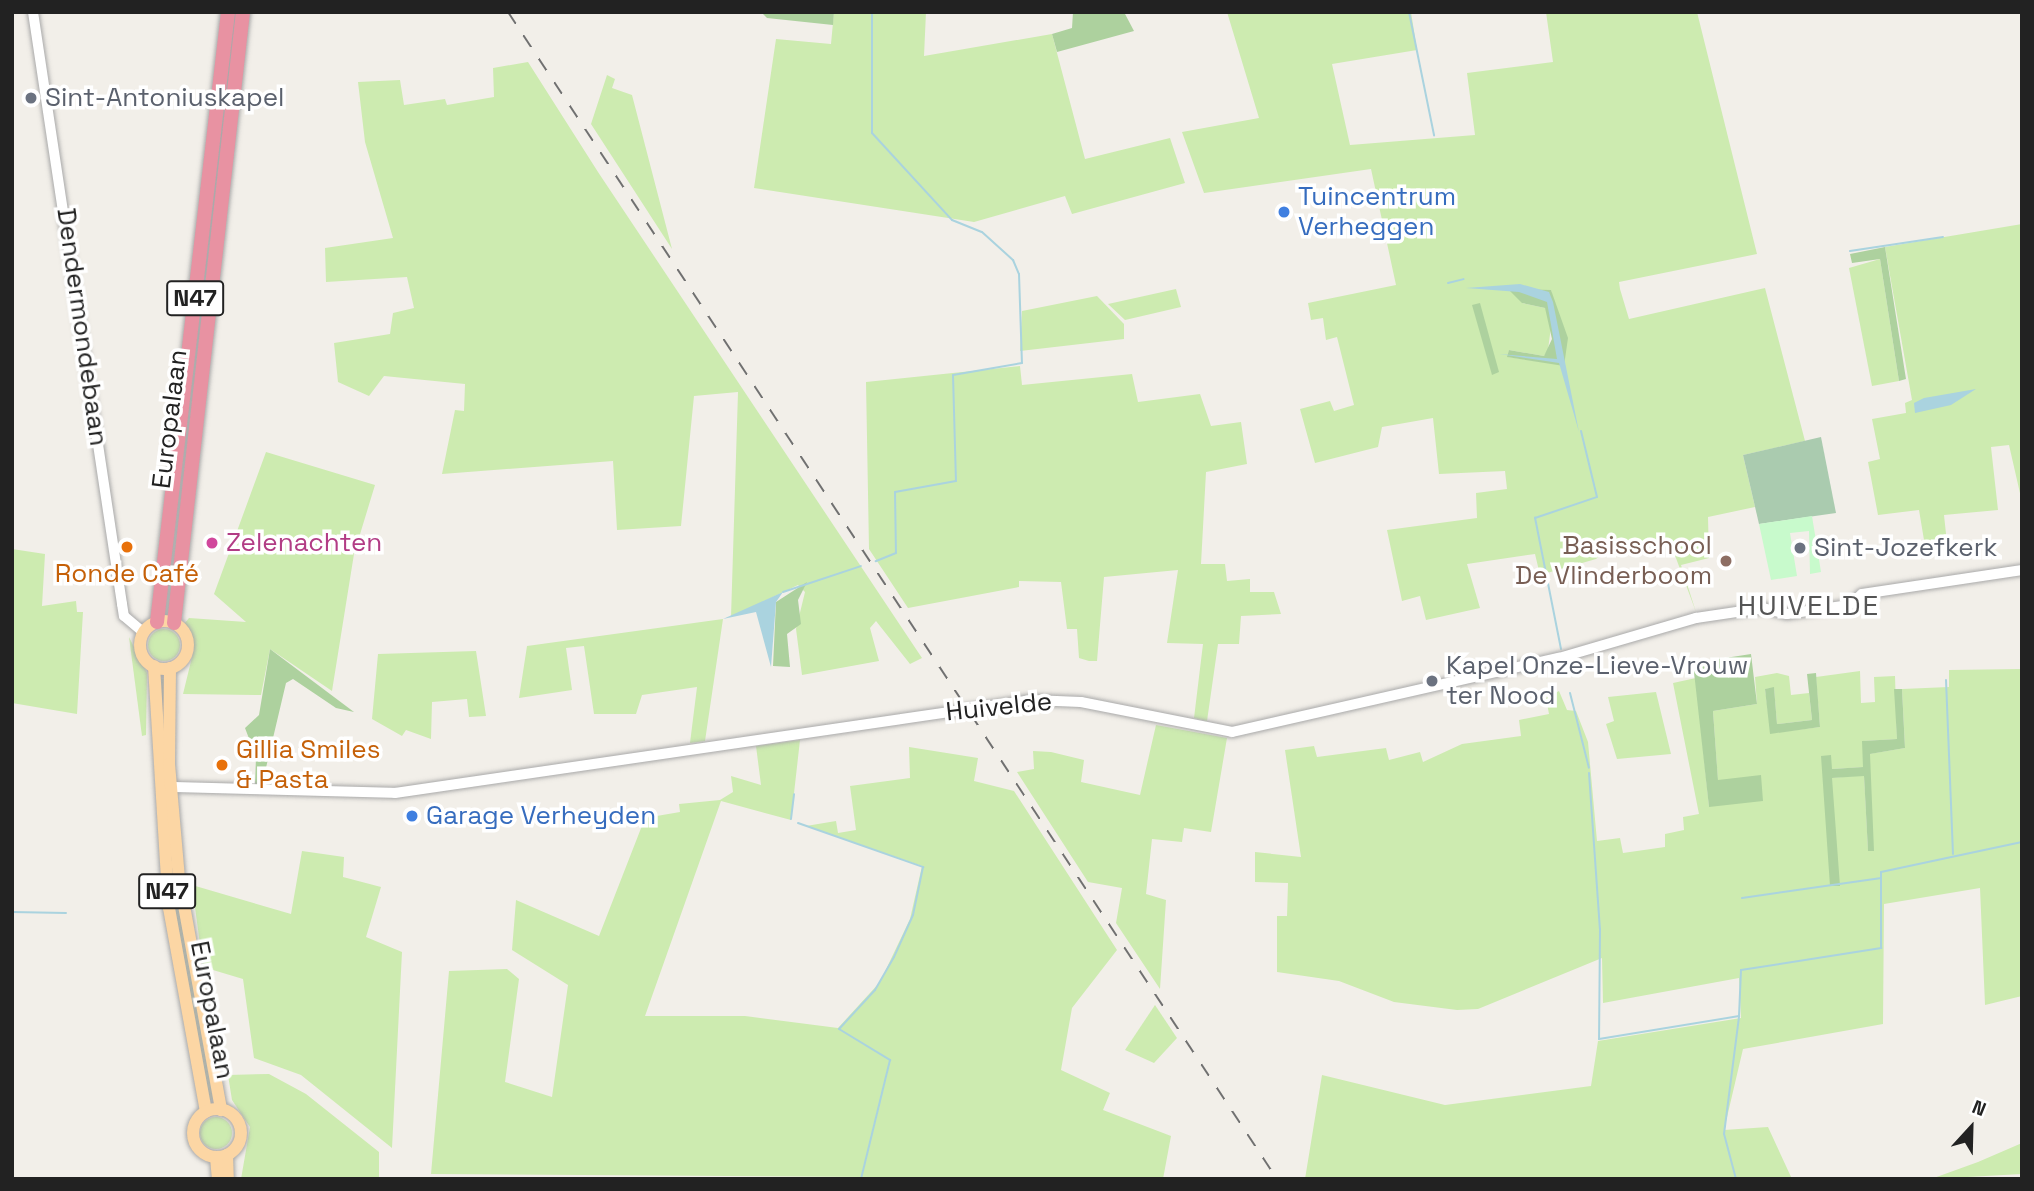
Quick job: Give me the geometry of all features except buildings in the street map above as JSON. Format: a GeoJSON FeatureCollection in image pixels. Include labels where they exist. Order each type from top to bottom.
{"type":"FeatureCollection","features":[{"type":"Feature","properties":{"kind":"highway","name":"Europalaan"},"geometry":{"type":"LineString","coordinates":[[157,622],[228,12]]}},
{"type":"Feature","properties":{"kind":"highway","name":"Europalaan"},"geometry":{"type":"LineString","coordinates":[[174,623],[243,12]]}},
{"type":"Feature","properties":{"kind":"main road"},"geometry":{"type":"LineString","coordinates":[[144,633],[157,622],[174,623]]}},
{"type":"Feature","properties":{"kind":"main road","name":"Europalaan"},"geometry":{"type":"LineString","coordinates":[[174,623],[188,645],[170,668],[170,787],[195,985],[221,1110]]}},
{"type":"Feature","properties":{"kind":"main road","name":"Europalaan"},"geometry":{"type":"LineString","coordinates":[[144,633],[141,651],[154,666],[169,908],[206,1112],[194,1138],[203,1152],[221,1156]]}},
{"type":"Feature","properties":{"kind":"main road"},"geometry":{"type":"LineString","coordinates":[[154,666],[170,668]]}},
{"type":"Feature","properties":{"kind":"main road","name":"Europalaan"},"geometry":{"type":"LineString","coordinates":[[206,1112],[221,1110],[235,1118],[240,1133],[221,1156],[218,1179]]}},
{"type":"Feature","properties":{"kind":"main road","name":"Europalaan"},"geometry":{"type":"LineString","coordinates":[[221,1156],[228,1179]]}},
{"type":"Feature","properties":{"kind":"street","name":"Dendermondebaan"},"geometry":{"type":"LineString","coordinates":[[33,12],[122,604],[124,615],[144,633]]}},
{"type":"Feature","properties":{"kind":"street","name":"Huivelde"},"geometry":{"type":"LineString","coordinates":[[170,787],[395,793],[1032,700],[1080,702],[1232,732],[1563,657],[1643,629],[1763,608],[1787,614],[1849,605],[1862,594],[2022,570]]}},
{"type":"Feature","properties":{"kind":"green space"},"geometry":{"type":"Polygon","coordinates":[[[761,12],[834,12],[833,25],[767,18],[761,12]]]}},
{"type":"Feature","properties":{"kind":"green space"},"geometry":{"type":"Polygon","coordinates":[[[834,12],[926,12],[924,56],[1052,34],[1085,159],[1170,138],[1185,183],[1072,214],[1065,196],[974,222],[754,188],[776,39],[831,44],[834,12]]]}},
{"type":"Feature","properties":{"kind":"green space"},"geometry":{"type":"Polygon","coordinates":[[[1073,12],[1124,12],[1134,31],[1057,52],[1052,34],[1072,28],[1073,12]]]}},
{"type":"Feature","properties":{"kind":"green space"},"geometry":{"type":"Polygon","coordinates":[[[1227,12],[1411,12],[1417,50],[1332,64],[1350,145],[1475,135],[1467,73],[1553,62],[1546,12],[1697,12],[1757,254],[1619,282],[1620,289],[1629,319],[1765,288],[1805,441],[1743,455],[1755,507],[1708,517],[1709,558],[1681,565],[1696,612],[1670,542],[1617,553],[1610,546],[1596,559],[1540,575],[1535,554],[1467,564],[1480,608],[1426,620],[1420,596],[1402,601],[1387,530],[1477,518],[1476,493],[1507,489],[1505,471],[1439,474],[1433,418],[1382,427],[1378,447],[1315,463],[1300,409],[1330,401],[1334,411],[1354,405],[1337,337],[1326,340],[1323,318],[1311,320],[1308,303],[1396,285],[1371,169],[1204,193],[1182,132],[1259,118],[1227,12]],[[1551,290],[1522,303],[1545,308],[1552,319],[1548,350],[1544,356],[1509,350],[1508,357],[1564,365],[1551,290]]]}},
{"type":"Feature","properties":{"kind":"green space"},"geometry":{"type":"Polygon","coordinates":[[[528,62],[598,172],[922,658],[910,664],[876,621],[870,628],[879,661],[802,675],[796,629],[805,592],[798,585],[731,617],[738,392],[694,396],[681,526],[617,530],[613,461],[442,474],[455,410],[464,411],[465,384],[384,376],[369,396],[338,382],[334,343],[390,334],[393,313],[414,308],[407,277],[326,282],[325,248],[393,238],[365,142],[358,82],[400,80],[404,105],[445,99],[447,105],[494,97],[493,68],[528,62]]]}},
{"type":"Feature","properties":{"kind":"green space"},"geometry":{"type":"Polygon","coordinates":[[[607,75],[615,79],[612,88],[632,95],[672,249],[591,124],[607,75]]]}},
{"type":"Feature","properties":{"kind":"green space"},"geometry":{"type":"Polygon","coordinates":[[[2022,224],[2022,502],[2009,445],[1991,447],[1998,510],[1944,515],[1947,543],[1925,546],[1919,510],[1878,515],[1868,462],[1880,459],[1872,419],[1906,413],[1905,403],[1912,400],[1885,247],[2022,224]]]}},
{"type":"Feature","properties":{"kind":"green space"},"geometry":{"type":"Polygon","coordinates":[[[1885,247],[1906,379],[1899,381],[1880,259],[1852,263],[1850,254],[1885,247]]]}},
{"type":"Feature","properties":{"kind":"green space"},"geometry":{"type":"Polygon","coordinates":[[[1880,259],[1899,381],[1872,386],[1849,268],[1880,259]]]}},
{"type":"Feature","properties":{"kind":"green space"},"geometry":{"type":"Polygon","coordinates":[[[1176,289],[1181,307],[1125,320],[1108,304],[1176,289]]]}},
{"type":"Feature","properties":{"kind":"green space"},"geometry":{"type":"Polygon","coordinates":[[[1508,289],[1551,290],[1568,338],[1564,366],[1507,357],[1509,350],[1544,356],[1552,339],[1545,308],[1522,303],[1508,289]]]}},
{"type":"Feature","properties":{"kind":"green space"},"geometry":{"type":"Polygon","coordinates":[[[1097,296],[1124,324],[1124,339],[1020,351],[1022,311],[1097,296]]]}},
{"type":"Feature","properties":{"kind":"green space"},"geometry":{"type":"Polygon","coordinates":[[[1480,303],[1499,372],[1492,375],[1472,305],[1480,303]]]}},
{"type":"Feature","properties":{"kind":"green space"},"geometry":{"type":"Polygon","coordinates":[[[1020,366],[1022,385],[1132,374],[1138,402],[1200,394],[1211,426],[1241,422],[1247,464],[1206,472],[1201,564],[1225,564],[1227,581],[1250,579],[1250,592],[1274,592],[1281,614],[1241,616],[1239,644],[1218,644],[1207,721],[1194,718],[1203,644],[1167,643],[1178,570],[1104,577],[1097,661],[1089,661],[1079,658],[1077,629],[1067,629],[1061,582],[1019,581],[1019,587],[908,608],[869,549],[866,382],[1020,366]]]}},
{"type":"Feature","properties":{"kind":"green space"},"geometry":{"type":"Polygon","coordinates":[[[1821,437],[1836,513],[1759,524],[1743,455],[1821,437]]]}},
{"type":"Feature","properties":{"kind":"green space"},"geometry":{"type":"Polygon","coordinates":[[[266,452],[375,485],[354,554],[332,691],[270,649],[261,695],[183,694],[194,649],[184,624],[189,618],[246,622],[214,594],[266,452]]]}},
{"type":"Feature","properties":{"kind":"green space"},"geometry":{"type":"Polygon","coordinates":[[[1812,516],[1821,572],[1810,574],[1809,531],[1790,533],[1797,576],[1771,580],[1759,524],[1812,516]]]}},
{"type":"Feature","properties":{"kind":"green space"},"geometry":{"type":"Polygon","coordinates":[[[12,549],[45,554],[42,606],[76,601],[77,612],[83,612],[77,714],[12,703],[12,549]]]}},
{"type":"Feature","properties":{"kind":"green space"},"geometry":{"type":"Polygon","coordinates":[[[807,582],[798,600],[801,624],[787,634],[790,667],[773,666],[776,602],[807,582]]]}},
{"type":"Feature","properties":{"kind":"green space"},"geometry":{"type":"Polygon","coordinates":[[[723,619],[705,741],[690,743],[697,687],[642,695],[636,714],[594,714],[584,646],[566,648],[572,690],[519,698],[527,646],[723,619]]]}},
{"type":"Feature","properties":{"kind":"green space"},"geometry":{"type":"Polygon","coordinates":[[[164,629],[175,634],[180,645],[175,656],[164,661],[153,656],[148,645],[153,634],[164,629]]]}},
{"type":"Feature","properties":{"kind":"green space"},"geometry":{"type":"Polygon","coordinates":[[[129,637],[147,673],[146,735],[142,736],[129,637]]]}},
{"type":"Feature","properties":{"kind":"green space"},"geometry":{"type":"Polygon","coordinates":[[[270,649],[354,712],[336,708],[293,679],[286,683],[265,772],[288,786],[255,785],[256,757],[245,728],[259,715],[270,649]]]}},
{"type":"Feature","properties":{"kind":"green space"},"geometry":{"type":"Polygon","coordinates":[[[476,651],[486,716],[469,717],[467,699],[432,702],[431,739],[406,730],[402,736],[372,719],[378,654],[476,651]]]}},
{"type":"Feature","properties":{"kind":"green space"},"geometry":{"type":"Polygon","coordinates":[[[1751,654],[1757,704],[1713,711],[1718,780],[1761,775],[1763,801],[1709,807],[1693,663],[1751,654]]]}},
{"type":"Feature","properties":{"kind":"green space"},"geometry":{"type":"Polygon","coordinates":[[[2022,669],[2022,996],[1985,1005],[1980,888],[1884,904],[1883,1024],[1743,1049],[1724,1130],[1768,1127],[1792,1179],[1305,1179],[1322,1075],[1445,1105],[1591,1086],[1598,1041],[1741,1018],[1739,978],[1603,1003],[1602,958],[1478,1009],[1457,1010],[1394,1002],[1339,981],[1277,972],[1277,916],[1287,916],[1288,883],[1255,882],[1255,852],[1301,857],[1285,750],[1314,746],[1317,757],[1386,748],[1389,760],[1420,752],[1423,762],[1462,744],[1521,736],[1519,720],[1549,714],[1546,698],[1559,691],[1567,710],[1576,711],[1588,742],[1597,841],[1620,838],[1623,853],[1665,847],[1665,834],[1684,830],[1683,817],[1699,814],[1673,683],[1696,678],[1709,807],[1718,781],[1713,711],[1757,704],[1755,677],[1777,673],[1789,676],[1791,695],[1809,693],[1812,720],[1777,724],[1774,688],[1765,689],[1771,733],[1820,727],[1816,677],[1860,671],[1861,703],[1875,702],[1874,677],[1895,676],[1897,739],[1863,741],[1864,767],[1832,769],[1833,778],[1864,775],[1868,850],[1869,754],[1905,748],[1902,689],[1949,687],[1949,670],[2022,669]]]}},
{"type":"Feature","properties":{"kind":"green space"},"geometry":{"type":"Polygon","coordinates":[[[1816,673],[1820,727],[1770,734],[1765,689],[1774,687],[1777,724],[1812,720],[1807,674],[1816,673]]]}},
{"type":"Feature","properties":{"kind":"green space"},"geometry":{"type":"Polygon","coordinates":[[[160,679],[165,679],[176,883],[214,1099],[209,1100],[170,882],[160,679]]]}},
{"type":"Feature","properties":{"kind":"green space"},"geometry":{"type":"Polygon","coordinates":[[[1894,689],[1902,689],[1905,748],[1870,754],[1874,851],[1868,851],[1864,776],[1832,778],[1840,886],[1830,886],[1821,756],[1831,755],[1832,769],[1863,767],[1862,741],[1897,739],[1894,689]]]}},
{"type":"Feature","properties":{"kind":"green space"},"geometry":{"type":"Polygon","coordinates":[[[1656,692],[1671,754],[1617,759],[1606,724],[1614,721],[1608,697],[1656,692]]]}},
{"type":"Feature","properties":{"kind":"green space"},"geometry":{"type":"Polygon","coordinates":[[[1156,725],[1227,738],[1211,832],[1184,828],[1182,842],[1152,839],[1146,894],[1166,900],[1160,989],[1116,923],[1122,888],[1088,882],[1017,772],[1034,769],[1033,751],[1051,752],[1084,760],[1081,782],[1140,795],[1156,725]]]}},
{"type":"Feature","properties":{"kind":"green space"},"geometry":{"type":"Polygon","coordinates":[[[800,740],[791,820],[721,801],[645,1016],[745,1016],[838,1028],[880,982],[910,919],[922,866],[806,826],[836,821],[838,833],[856,830],[850,786],[910,778],[909,747],[978,758],[974,781],[1014,791],[1117,950],[1072,1008],[1061,1070],[1110,1093],[1103,1110],[1171,1136],[1163,1179],[431,1174],[449,971],[507,969],[519,979],[505,1082],[552,1097],[568,985],[512,950],[516,900],[599,936],[645,818],[680,812],[679,804],[720,800],[733,792],[731,776],[761,785],[756,746],[800,740]]]}},
{"type":"Feature","properties":{"kind":"green space"},"geometry":{"type":"Polygon","coordinates":[[[302,851],[344,857],[343,877],[381,887],[366,937],[402,952],[392,1148],[301,1075],[254,1058],[243,979],[203,967],[192,885],[291,914],[302,851]]]}},
{"type":"Feature","properties":{"kind":"green space"},"geometry":{"type":"Polygon","coordinates":[[[1155,1005],[1177,1038],[1154,1063],[1125,1050],[1155,1005]]]}},
{"type":"Feature","properties":{"kind":"green space"},"geometry":{"type":"Polygon","coordinates":[[[269,1074],[306,1094],[379,1152],[379,1179],[241,1179],[250,1127],[232,1100],[228,1075],[269,1074]]]}},
{"type":"Feature","properties":{"kind":"green space"},"geometry":{"type":"Polygon","coordinates":[[[216,1117],[227,1122],[232,1133],[227,1144],[216,1149],[205,1144],[200,1133],[205,1122],[216,1117]]]}},
{"type":"Feature","properties":{"kind":"green space"},"geometry":{"type":"Polygon","coordinates":[[[2022,1143],[2022,1174],[1931,1179],[1978,1162],[2022,1143]]]}},
{"type":"Feature","properties":{"kind":"water"},"geometry":{"type":"Polygon","coordinates":[[[1520,284],[1549,292],[1553,302],[1579,432],[1559,363],[1499,354],[1557,359],[1547,302],[1519,292],[1466,288],[1520,284]]]}},
{"type":"Feature","properties":{"kind":"water"},"geometry":{"type":"Polygon","coordinates":[[[1976,389],[1951,405],[1915,413],[1914,403],[1924,398],[1976,389]]]}},
{"type":"Feature","properties":{"kind":"water"},"geometry":{"type":"Polygon","coordinates":[[[783,592],[776,602],[771,667],[756,612],[723,619],[783,592]]]}},
{"type":"Feature","properties":{"kind":"waterway"},"geometry":{"type":"LineString","coordinates":[[872,12],[872,133],[952,220],[982,232],[1013,260],[1019,274],[1022,363],[953,375],[956,481],[895,492],[896,553],[876,561]]}},
{"type":"Feature","properties":{"kind":"waterway"},"geometry":{"type":"LineString","coordinates":[[1409,12],[1434,135]]}},
{"type":"Feature","properties":{"kind":"waterway"},"geometry":{"type":"LineString","coordinates":[[1850,251],[1943,237]]}},
{"type":"Feature","properties":{"kind":"waterway"},"geometry":{"type":"LineString","coordinates":[[1448,283],[1464,279]]}},
{"type":"Feature","properties":{"kind":"waterway"},"geometry":{"type":"LineString","coordinates":[[1561,649],[1535,518],[1597,497],[1581,431]]}},
{"type":"Feature","properties":{"kind":"waterway"},"geometry":{"type":"LineString","coordinates":[[783,592],[861,566]]}},
{"type":"Feature","properties":{"kind":"waterway"},"geometry":{"type":"LineString","coordinates":[[1946,680],[1953,854]]}},
{"type":"Feature","properties":{"kind":"waterway"},"geometry":{"type":"LineString","coordinates":[[1570,693],[1589,768]]}},
{"type":"Feature","properties":{"kind":"waterway"},"geometry":{"type":"LineString","coordinates":[[1589,773],[1600,929],[1599,1039],[1739,1016],[1741,970],[1881,948],[1881,872],[2022,842]]}},
{"type":"Feature","properties":{"kind":"waterway"},"geometry":{"type":"LineString","coordinates":[[791,819],[794,794]]}},
{"type":"Feature","properties":{"kind":"waterway"},"geometry":{"type":"LineString","coordinates":[[798,823],[923,867],[913,915],[894,957],[875,990],[839,1029],[890,1060],[861,1179]]}},
{"type":"Feature","properties":{"kind":"waterway"},"geometry":{"type":"LineString","coordinates":[[1742,898],[1880,878]]}},
{"type":"Feature","properties":{"kind":"waterway"},"geometry":{"type":"LineString","coordinates":[[12,912],[66,913]]}},
{"type":"Feature","properties":{"kind":"waterway"},"geometry":{"type":"LineString","coordinates":[[1736,1179],[1724,1134],[1739,1017]]}},
{"type":"Feature","properties":{"kind":"railway"},"geometry":{"type":"LineString","coordinates":[[508,12],[1277,1179]]}},
{"type":"Feature","properties":{"kind":"place","name":"Sint-Antoniuskapel"},"geometry":{"type":"Point","coordinates":[31,98]}},
{"type":"Feature","properties":{"kind":"place","name":"Tuincentrum Verheggen"},"geometry":{"type":"Point","coordinates":[1284,212]}},
{"type":"Feature","properties":{"kind":"place","name":"Zelenachten"},"geometry":{"type":"Point","coordinates":[212,543]}},
{"type":"Feature","properties":{"kind":"place","name":"Ronde Café"},"geometry":{"type":"Point","coordinates":[127,547]}},
{"type":"Feature","properties":{"kind":"place","name":"Sint-Jozefkerk"},"geometry":{"type":"Point","coordinates":[1800,548]}},
{"type":"Feature","properties":{"kind":"place","name":"Basisschool De Vlinderboom"},"geometry":{"type":"Point","coordinates":[1726,561]}},
{"type":"Feature","properties":{"kind":"place","name":"Kapel Onze-Lieve-Vrouw ter Nood"},"geometry":{"type":"Point","coordinates":[1432,681]}},
{"type":"Feature","properties":{"kind":"place","name":"Gillia Smiles & Pasta"},"geometry":{"type":"Point","coordinates":[222,765]}},
{"type":"Feature","properties":{"kind":"place","name":"Garage Verheyden"},"geometry":{"type":"Point","coordinates":[412,816]}},
{"type":"Feature","properties":{"kind":"district","name":"HUIVELDE"},"geometry":{"type":"Point","coordinates":[1809,605]}}]}
